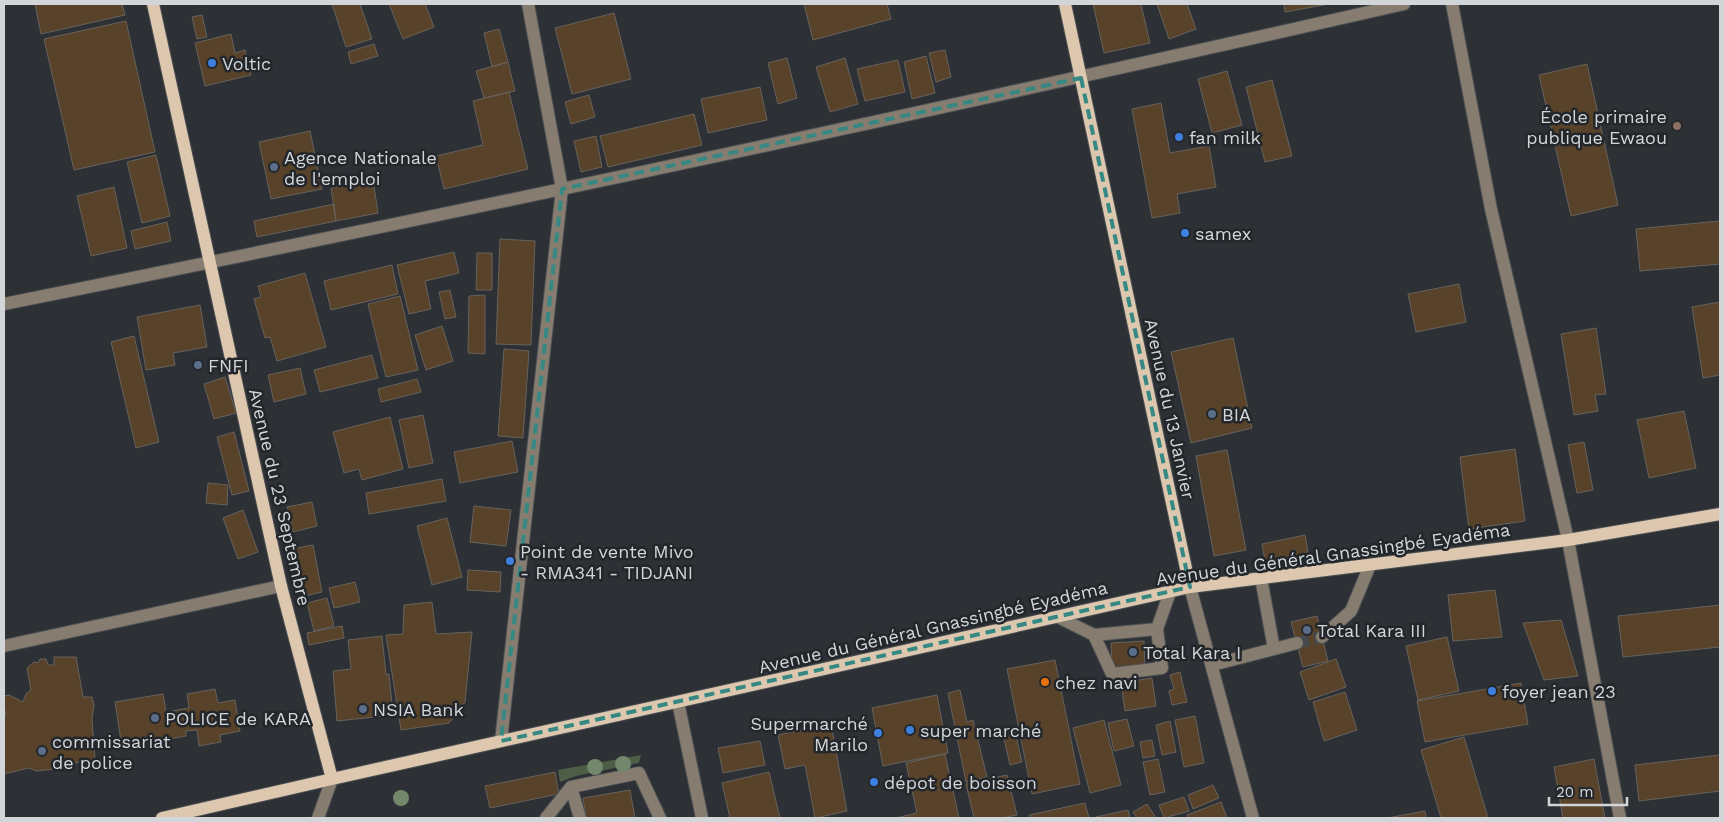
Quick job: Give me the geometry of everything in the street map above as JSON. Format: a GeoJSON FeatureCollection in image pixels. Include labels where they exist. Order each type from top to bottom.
{"type":"FeatureCollection","features":[{"type":"Feature","properties":{"kind":"main road","name":"Avenue du 23 Septembre"},"geometry":{"type":"LineString","coordinates":[[153,4],[281,586],[332,779]]}},
{"type":"Feature","properties":{"kind":"main road","name":"Avenue du 13 Janvier"},"geometry":{"type":"LineString","coordinates":[[1065,4],[1190,588]]}},
{"type":"Feature","properties":{"kind":"main road","name":"Avenue du Général Gnassingbé Eyadéma"},"geometry":{"type":"LineString","coordinates":[[162,818],[1190,588],[1568,540],[1720,514]]}},
{"type":"Feature","properties":{"kind":"street"},"geometry":{"type":"LineString","coordinates":[[501,741],[562,189],[528,4]]}},
{"type":"Feature","properties":{"kind":"street"},"geometry":{"type":"LineString","coordinates":[[4,304],[210,263],[1081,78],[1404,4]]}},
{"type":"Feature","properties":{"kind":"street"},"geometry":{"type":"LineString","coordinates":[[1452,4],[1491,209],[1568,540],[1620,818]]}},
{"type":"Feature","properties":{"kind":"street"},"geometry":{"type":"LineString","coordinates":[[1322,637],[1351,611],[1370,565]]}},
{"type":"Feature","properties":{"kind":"street"},"geometry":{"type":"LineString","coordinates":[[1261,578],[1274,649]]}},
{"type":"Feature","properties":{"kind":"street"},"geometry":{"type":"LineString","coordinates":[[4,646],[281,586]]}},
{"type":"Feature","properties":{"kind":"street","name":"Avenue du 13 Janvier"},"geometry":{"type":"LineString","coordinates":[[1190,588],[1253,818]]}},
{"type":"Feature","properties":{"kind":"street"},"geometry":{"type":"LineString","coordinates":[[1094,635],[1112,674],[1162,668],[1157,629],[1170,592]]}},
{"type":"Feature","properties":{"kind":"street"},"geometry":{"type":"LineString","coordinates":[[1058,617],[1094,635],[1157,629]]}},
{"type":"Feature","properties":{"kind":"street"},"geometry":{"type":"LineString","coordinates":[[1212,665],[1297,643]]}},
{"type":"Feature","properties":{"kind":"street"},"geometry":{"type":"LineString","coordinates":[[678,702],[702,818]]}},
{"type":"Feature","properties":{"kind":"street"},"geometry":{"type":"LineString","coordinates":[[546,818],[571,787],[639,773],[660,818]]}},
{"type":"Feature","properties":{"kind":"street"},"geometry":{"type":"LineString","coordinates":[[318,818],[332,779]]}},
{"type":"Feature","properties":{"kind":"street"},"geometry":{"type":"LineString","coordinates":[[571,787],[583,814]]}},
{"type":"Feature","properties":{"kind":"highlighted area"},"geometry":{"type":"Polygon","coordinates":[[[1081,78],[1190,587],[501,741],[562,189],[1081,78]]]}},
{"type":"Feature","properties":{"kind":"green space"},"geometry":{"type":"Polygon","coordinates":[[[641,755],[639,763],[576,776],[560,782],[558,770],[641,755]]]}},
{"type":"Feature","properties":{"kind":"building"},"geometry":{"type":"Polygon","coordinates":[[[35,4],[122,4],[125,15],[41,34],[35,4]]]}},
{"type":"Feature","properties":{"kind":"building"},"geometry":{"type":"Polygon","coordinates":[[[332,4],[360,4],[372,39],[346,47],[332,4]]]}},
{"type":"Feature","properties":{"kind":"building"},"geometry":{"type":"Polygon","coordinates":[[[389,4],[425,4],[434,27],[403,39],[389,4]]]}},
{"type":"Feature","properties":{"kind":"building"},"geometry":{"type":"Polygon","coordinates":[[[804,4],[887,4],[891,19],[813,40],[804,4]]]}},
{"type":"Feature","properties":{"kind":"building"},"geometry":{"type":"Polygon","coordinates":[[[1093,4],[1141,4],[1150,43],[1104,53],[1093,4]]]}},
{"type":"Feature","properties":{"kind":"building"},"geometry":{"type":"Polygon","coordinates":[[[1157,4],[1187,4],[1196,29],[1169,39],[1157,4]]]}},
{"type":"Feature","properties":{"kind":"building"},"geometry":{"type":"Polygon","coordinates":[[[1284,4],[1329,4],[1285,12],[1284,4]]]}},
{"type":"Feature","properties":{"kind":"building"},"geometry":{"type":"Polygon","coordinates":[[[614,13],[631,79],[572,94],[555,28],[614,13]]]}},
{"type":"Feature","properties":{"kind":"building"},"geometry":{"type":"Polygon","coordinates":[[[202,15],[207,37],[197,39],[192,17],[202,15]]]}},
{"type":"Feature","properties":{"kind":"building"},"geometry":{"type":"Polygon","coordinates":[[[126,21],[155,152],[74,170],[44,39],[126,21]]]}},
{"type":"Feature","properties":{"kind":"building"},"geometry":{"type":"Polygon","coordinates":[[[499,29],[508,62],[492,67],[484,33],[499,29]]]}},
{"type":"Feature","properties":{"kind":"building"},"geometry":{"type":"Polygon","coordinates":[[[231,34],[235,53],[245,50],[251,75],[205,86],[195,43],[231,34]]]}},
{"type":"Feature","properties":{"kind":"building"},"geometry":{"type":"Polygon","coordinates":[[[374,44],[378,56],[351,64],[348,52],[374,44]]]}},
{"type":"Feature","properties":{"kind":"building"},"geometry":{"type":"Polygon","coordinates":[[[945,50],[951,77],[936,82],[929,53],[945,50]]]}},
{"type":"Feature","properties":{"kind":"building"},"geometry":{"type":"Polygon","coordinates":[[[926,56],[935,93],[912,99],[904,62],[926,56]]]}},
{"type":"Feature","properties":{"kind":"building"},"geometry":{"type":"Polygon","coordinates":[[[787,58],[797,98],[778,104],[768,63],[787,58]]]}},
{"type":"Feature","properties":{"kind":"building"},"geometry":{"type":"Polygon","coordinates":[[[845,58],[858,104],[830,112],[816,67],[845,58]]]}},
{"type":"Feature","properties":{"kind":"building"},"geometry":{"type":"Polygon","coordinates":[[[898,60],[905,92],[865,101],[857,69],[898,60]]]}},
{"type":"Feature","properties":{"kind":"building"},"geometry":{"type":"Polygon","coordinates":[[[508,62],[515,91],[484,98],[476,71],[508,62]]]}},
{"type":"Feature","properties":{"kind":"building"},"geometry":{"type":"Polygon","coordinates":[[[1587,64],[1618,205],[1571,216],[1539,75],[1587,64]]]}},
{"type":"Feature","properties":{"kind":"building"},"geometry":{"type":"Polygon","coordinates":[[[1227,71],[1242,125],[1212,133],[1198,79],[1227,71]]]}},
{"type":"Feature","properties":{"kind":"building"},"geometry":{"type":"Polygon","coordinates":[[[1272,80],[1292,156],[1265,162],[1246,87],[1272,80]]]}},
{"type":"Feature","properties":{"kind":"building"},"geometry":{"type":"Polygon","coordinates":[[[760,87],[767,120],[708,133],[701,99],[760,87]]]}},
{"type":"Feature","properties":{"kind":"building"},"geometry":{"type":"Polygon","coordinates":[[[509,92],[528,169],[444,189],[436,156],[483,145],[473,101],[509,92]]]}},
{"type":"Feature","properties":{"kind":"building"},"geometry":{"type":"Polygon","coordinates":[[[589,95],[595,117],[571,124],[565,102],[589,95]]]}},
{"type":"Feature","properties":{"kind":"building"},"geometry":{"type":"Polygon","coordinates":[[[1161,103],[1170,153],[1209,146],[1216,187],[1177,194],[1180,213],[1152,218],[1132,109],[1161,103]]]}},
{"type":"Feature","properties":{"kind":"building"},"geometry":{"type":"Polygon","coordinates":[[[694,114],[702,145],[608,167],[600,136],[694,114]]]}},
{"type":"Feature","properties":{"kind":"building"},"geometry":{"type":"Polygon","coordinates":[[[310,131],[322,189],[271,199],[259,142],[310,131]]]}},
{"type":"Feature","properties":{"kind":"building"},"geometry":{"type":"Polygon","coordinates":[[[596,136],[602,167],[581,172],[574,141],[596,136]]]}},
{"type":"Feature","properties":{"kind":"building"},"geometry":{"type":"Polygon","coordinates":[[[156,155],[170,216],[142,223],[127,162],[156,155]]]}},
{"type":"Feature","properties":{"kind":"building"},"geometry":{"type":"Polygon","coordinates":[[[373,180],[378,213],[336,221],[331,188],[373,180]]]}},
{"type":"Feature","properties":{"kind":"building"},"geometry":{"type":"Polygon","coordinates":[[[114,187],[127,248],[91,256],[77,196],[114,187]]]}},
{"type":"Feature","properties":{"kind":"building"},"geometry":{"type":"Polygon","coordinates":[[[334,204],[336,221],[257,237],[254,221],[334,204]]]}},
{"type":"Feature","properties":{"kind":"building"},"geometry":{"type":"Polygon","coordinates":[[[1720,221],[1720,264],[1640,271],[1636,229],[1720,221]]]}},
{"type":"Feature","properties":{"kind":"building"},"geometry":{"type":"Polygon","coordinates":[[[167,222],[171,241],[135,249],[131,231],[167,222]]]}},
{"type":"Feature","properties":{"kind":"building"},"geometry":{"type":"Polygon","coordinates":[[[500,239],[535,241],[531,345],[496,344],[500,239]]]}},
{"type":"Feature","properties":{"kind":"building"},"geometry":{"type":"Polygon","coordinates":[[[454,252],[459,273],[425,281],[431,309],[409,314],[397,265],[454,252]]]}},
{"type":"Feature","properties":{"kind":"building"},"geometry":{"type":"Polygon","coordinates":[[[477,253],[492,253],[492,290],[476,290],[477,253]]]}},
{"type":"Feature","properties":{"kind":"building"},"geometry":{"type":"Polygon","coordinates":[[[392,265],[398,294],[331,310],[324,281],[392,265]]]}},
{"type":"Feature","properties":{"kind":"building"},"geometry":{"type":"Polygon","coordinates":[[[305,273],[326,347],[277,361],[270,337],[265,338],[254,299],[261,297],[258,286],[305,273]]]}},
{"type":"Feature","properties":{"kind":"building"},"geometry":{"type":"Polygon","coordinates":[[[1459,284],[1466,322],[1416,332],[1408,294],[1459,284]]]}},
{"type":"Feature","properties":{"kind":"building"},"geometry":{"type":"Polygon","coordinates":[[[450,290],[456,317],[445,319],[439,292],[450,290]]]}},
{"type":"Feature","properties":{"kind":"building"},"geometry":{"type":"Polygon","coordinates":[[[485,295],[485,354],[468,353],[469,296],[485,295]]]}},
{"type":"Feature","properties":{"kind":"building"},"geometry":{"type":"Polygon","coordinates":[[[400,296],[418,370],[386,377],[368,304],[400,296]]]}},
{"type":"Feature","properties":{"kind":"building"},"geometry":{"type":"Polygon","coordinates":[[[1720,302],[1720,375],[1703,378],[1692,307],[1720,302]]]}},
{"type":"Feature","properties":{"kind":"building"},"geometry":{"type":"Polygon","coordinates":[[[200,305],[207,347],[173,353],[175,365],[146,370],[137,317],[200,305]]]}},
{"type":"Feature","properties":{"kind":"building"},"geometry":{"type":"Polygon","coordinates":[[[442,326],[453,361],[426,370],[415,335],[442,326]]]}},
{"type":"Feature","properties":{"kind":"building"},"geometry":{"type":"Polygon","coordinates":[[[1596,328],[1606,394],[1595,395],[1598,411],[1574,415],[1561,334],[1596,328]]]}},
{"type":"Feature","properties":{"kind":"building"},"geometry":{"type":"Polygon","coordinates":[[[134,336],[159,442],[136,448],[111,342],[134,336]]]}},
{"type":"Feature","properties":{"kind":"building"},"geometry":{"type":"Polygon","coordinates":[[[1233,338],[1252,428],[1191,443],[1171,352],[1233,338]]]}},
{"type":"Feature","properties":{"kind":"building"},"geometry":{"type":"Polygon","coordinates":[[[504,349],[529,351],[523,438],[498,436],[504,349]]]}},
{"type":"Feature","properties":{"kind":"building"},"geometry":{"type":"Polygon","coordinates":[[[372,355],[378,378],[320,392],[314,370],[372,355]]]}},
{"type":"Feature","properties":{"kind":"building"},"geometry":{"type":"Polygon","coordinates":[[[300,368],[306,394],[274,402],[268,375],[300,368]]]}},
{"type":"Feature","properties":{"kind":"building"},"geometry":{"type":"Polygon","coordinates":[[[225,377],[236,413],[214,419],[204,384],[225,377]]]}},
{"type":"Feature","properties":{"kind":"building"},"geometry":{"type":"Polygon","coordinates":[[[417,379],[421,392],[381,402],[378,389],[417,379]]]}},
{"type":"Feature","properties":{"kind":"building"},"geometry":{"type":"Polygon","coordinates":[[[1684,411],[1696,468],[1649,478],[1637,420],[1684,411]]]}},
{"type":"Feature","properties":{"kind":"building"},"geometry":{"type":"Polygon","coordinates":[[[423,415],[433,463],[409,468],[399,420],[423,415]]]}},
{"type":"Feature","properties":{"kind":"building"},"geometry":{"type":"Polygon","coordinates":[[[390,417],[403,469],[362,480],[359,469],[344,473],[333,432],[390,417]]]}},
{"type":"Feature","properties":{"kind":"building"},"geometry":{"type":"Polygon","coordinates":[[[234,432],[249,491],[232,495],[217,437],[234,432]]]}},
{"type":"Feature","properties":{"kind":"building"},"geometry":{"type":"Polygon","coordinates":[[[512,441],[518,472],[460,483],[454,452],[512,441]]]}},
{"type":"Feature","properties":{"kind":"building"},"geometry":{"type":"Polygon","coordinates":[[[1584,442],[1593,490],[1577,493],[1568,445],[1584,442]]]}},
{"type":"Feature","properties":{"kind":"building"},"geometry":{"type":"Polygon","coordinates":[[[1515,449],[1525,521],[1469,529],[1460,457],[1515,449]]]}},
{"type":"Feature","properties":{"kind":"building"},"geometry":{"type":"Polygon","coordinates":[[[1227,450],[1246,550],[1214,556],[1196,456],[1227,450]]]}},
{"type":"Feature","properties":{"kind":"building"},"geometry":{"type":"Polygon","coordinates":[[[442,479],[446,501],[369,514],[366,493],[442,479]]]}},
{"type":"Feature","properties":{"kind":"building"},"geometry":{"type":"Polygon","coordinates":[[[208,483],[228,485],[227,505],[206,503],[208,483]]]}},
{"type":"Feature","properties":{"kind":"building"},"geometry":{"type":"Polygon","coordinates":[[[312,502],[317,526],[293,532],[287,507],[312,502]]]}},
{"type":"Feature","properties":{"kind":"building"},"geometry":{"type":"Polygon","coordinates":[[[474,506],[511,510],[506,546],[470,542],[474,506]]]}},
{"type":"Feature","properties":{"kind":"building"},"geometry":{"type":"Polygon","coordinates":[[[243,510],[258,552],[238,559],[223,518],[243,510]]]}},
{"type":"Feature","properties":{"kind":"building"},"geometry":{"type":"Polygon","coordinates":[[[447,518],[462,577],[432,585],[417,526],[447,518]]]}},
{"type":"Feature","properties":{"kind":"building"},"geometry":{"type":"Polygon","coordinates":[[[1305,535],[1309,557],[1266,566],[1262,544],[1305,535]]]}},
{"type":"Feature","properties":{"kind":"building"},"geometry":{"type":"Polygon","coordinates":[[[313,545],[322,592],[300,597],[290,549],[313,545]]]}},
{"type":"Feature","properties":{"kind":"building"},"geometry":{"type":"Polygon","coordinates":[[[468,570],[501,572],[500,592],[467,590],[468,570]]]}},
{"type":"Feature","properties":{"kind":"building"},"geometry":{"type":"Polygon","coordinates":[[[355,582],[360,602],[334,608],[329,588],[355,582]]]}},
{"type":"Feature","properties":{"kind":"building"},"geometry":{"type":"Polygon","coordinates":[[[1495,590],[1502,637],[1453,641],[1448,595],[1495,590]]]}},
{"type":"Feature","properties":{"kind":"building"},"geometry":{"type":"Polygon","coordinates":[[[327,598],[334,626],[314,631],[307,603],[327,598]]]}},
{"type":"Feature","properties":{"kind":"building"},"geometry":{"type":"Polygon","coordinates":[[[432,602],[436,634],[472,632],[465,702],[449,723],[401,730],[386,635],[403,634],[404,605],[432,602]]]}},
{"type":"Feature","properties":{"kind":"building"},"geometry":{"type":"Polygon","coordinates":[[[1720,605],[1720,647],[1623,657],[1618,616],[1720,605]]]}},
{"type":"Feature","properties":{"kind":"building"},"geometry":{"type":"Polygon","coordinates":[[[1317,616],[1328,661],[1303,667],[1291,622],[1317,616]]]}},
{"type":"Feature","properties":{"kind":"building"},"geometry":{"type":"Polygon","coordinates":[[[1561,620],[1578,676],[1544,680],[1523,623],[1561,620]]]}},
{"type":"Feature","properties":{"kind":"building"},"geometry":{"type":"Polygon","coordinates":[[[342,626],[344,638],[309,645],[307,633],[342,626]]]}},
{"type":"Feature","properties":{"kind":"building"},"geometry":{"type":"Polygon","coordinates":[[[382,636],[386,675],[389,674],[393,715],[337,721],[333,671],[351,669],[348,640],[382,636]]]}},
{"type":"Feature","properties":{"kind":"building"},"geometry":{"type":"Polygon","coordinates":[[[1447,637],[1459,691],[1418,700],[1406,646],[1447,637]]]}},
{"type":"Feature","properties":{"kind":"building"},"geometry":{"type":"Polygon","coordinates":[[[1144,641],[1145,668],[1112,670],[1111,643],[1144,641]]]}},
{"type":"Feature","properties":{"kind":"building"},"geometry":{"type":"Polygon","coordinates":[[[54,657],[76,657],[83,697],[92,697],[94,705],[92,719],[95,759],[76,763],[66,761],[64,768],[37,771],[28,768],[4,774],[4,720],[6,712],[4,709],[4,696],[9,695],[23,702],[26,694],[31,690],[27,668],[34,662],[38,663],[40,659],[46,659],[48,665],[54,665],[54,657]]]}},
{"type":"Feature","properties":{"kind":"building"},"geometry":{"type":"Polygon","coordinates":[[[1336,659],[1346,687],[1309,700],[1300,672],[1336,659]]]}},
{"type":"Feature","properties":{"kind":"building"},"geometry":{"type":"Polygon","coordinates":[[[1055,660],[1080,784],[1032,794],[1007,669],[1055,660]]]}},
{"type":"Feature","properties":{"kind":"building"},"geometry":{"type":"Polygon","coordinates":[[[1180,672],[1187,702],[1172,705],[1169,691],[1174,689],[1170,675],[1180,672]]]}},
{"type":"Feature","properties":{"kind":"building"},"geometry":{"type":"Polygon","coordinates":[[[1152,678],[1156,706],[1125,711],[1121,683],[1152,678]]]}},
{"type":"Feature","properties":{"kind":"building"},"geometry":{"type":"Polygon","coordinates":[[[1521,683],[1528,724],[1425,742],[1417,701],[1521,683]]]}},
{"type":"Feature","properties":{"kind":"building"},"geometry":{"type":"Polygon","coordinates":[[[215,689],[218,703],[235,700],[240,731],[220,735],[221,742],[199,746],[197,730],[186,731],[186,736],[122,747],[115,702],[163,694],[166,712],[189,708],[187,694],[215,689]]]}},
{"type":"Feature","properties":{"kind":"building"},"geometry":{"type":"Polygon","coordinates":[[[960,690],[967,722],[973,720],[987,777],[966,782],[948,693],[960,690]]]}},
{"type":"Feature","properties":{"kind":"building"},"geometry":{"type":"Polygon","coordinates":[[[1345,692],[1357,730],[1324,741],[1313,702],[1345,692]]]}},
{"type":"Feature","properties":{"kind":"building","name":"super marché"},"geometry":{"type":"Polygon","coordinates":[[[937,695],[948,753],[883,766],[872,708],[937,695]]]}},
{"type":"Feature","properties":{"kind":"building"},"geometry":{"type":"Polygon","coordinates":[[[1195,716],[1204,763],[1184,767],[1175,720],[1195,716]]]}},
{"type":"Feature","properties":{"kind":"building"},"geometry":{"type":"Polygon","coordinates":[[[1127,719],[1134,746],[1114,751],[1108,723],[1127,719]]]}},
{"type":"Feature","properties":{"kind":"building"},"geometry":{"type":"Polygon","coordinates":[[[1104,720],[1121,785],[1090,793],[1073,728],[1104,720]]]}},
{"type":"Feature","properties":{"kind":"building"},"geometry":{"type":"Polygon","coordinates":[[[1170,721],[1176,752],[1162,755],[1156,725],[1170,721]]]}},
{"type":"Feature","properties":{"kind":"building"},"geometry":{"type":"Polygon","coordinates":[[[831,724],[847,811],[815,818],[805,765],[785,769],[778,735],[831,724]]]}},
{"type":"Feature","properties":{"kind":"building"},"geometry":{"type":"Polygon","coordinates":[[[1014,727],[1022,762],[1010,765],[1002,730],[1014,727]]]}},
{"type":"Feature","properties":{"kind":"building"},"geometry":{"type":"Polygon","coordinates":[[[1464,737],[1488,818],[1441,818],[1421,750],[1464,737]]]}},
{"type":"Feature","properties":{"kind":"building"},"geometry":{"type":"Polygon","coordinates":[[[1152,740],[1155,756],[1143,758],[1140,742],[1152,740]]]}},
{"type":"Feature","properties":{"kind":"building"},"geometry":{"type":"Polygon","coordinates":[[[760,741],[765,765],[723,773],[718,748],[760,741]]]}},
{"type":"Feature","properties":{"kind":"building"},"geometry":{"type":"Polygon","coordinates":[[[945,754],[959,818],[896,818],[917,813],[906,763],[945,754]]]}},
{"type":"Feature","properties":{"kind":"building"},"geometry":{"type":"Polygon","coordinates":[[[1720,755],[1720,791],[1639,801],[1635,765],[1720,755]]]}},
{"type":"Feature","properties":{"kind":"building"},"geometry":{"type":"Polygon","coordinates":[[[1158,759],[1165,792],[1150,795],[1143,762],[1158,759]]]}},
{"type":"Feature","properties":{"kind":"building"},"geometry":{"type":"Polygon","coordinates":[[[1594,759],[1605,818],[1563,818],[1554,767],[1594,759]]]}},
{"type":"Feature","properties":{"kind":"building"},"geometry":{"type":"Polygon","coordinates":[[[555,772],[559,794],[490,808],[485,786],[555,772]]]}},
{"type":"Feature","properties":{"kind":"building"},"geometry":{"type":"Polygon","coordinates":[[[769,772],[780,818],[730,818],[722,783],[769,772]]]}},
{"type":"Feature","properties":{"kind":"building"},"geometry":{"type":"Polygon","coordinates":[[[1007,775],[1017,815],[1002,818],[974,818],[966,784],[1007,775]]]}},
{"type":"Feature","properties":{"kind":"building"},"geometry":{"type":"Polygon","coordinates":[[[1213,785],[1219,798],[1193,809],[1188,795],[1213,785]]]}},
{"type":"Feature","properties":{"kind":"building"},"geometry":{"type":"Polygon","coordinates":[[[630,790],[635,818],[586,818],[583,798],[630,790]]]}},
{"type":"Feature","properties":{"kind":"building"},"geometry":{"type":"Polygon","coordinates":[[[1184,797],[1189,811],[1164,818],[1159,805],[1184,797]]]}},
{"type":"Feature","properties":{"kind":"building"},"geometry":{"type":"Polygon","coordinates":[[[1221,802],[1227,818],[1189,818],[1187,815],[1221,802]]]}},
{"type":"Feature","properties":{"kind":"building"},"geometry":{"type":"Polygon","coordinates":[[[1085,803],[1089,818],[1030,818],[1029,815],[1085,803]]]}},
{"type":"Feature","properties":{"kind":"building"},"geometry":{"type":"Polygon","coordinates":[[[1147,804],[1156,818],[1137,818],[1133,812],[1147,804]]]}},
{"type":"Feature","properties":{"kind":"building"},"geometry":{"type":"Polygon","coordinates":[[[1128,810],[1130,818],[1096,817],[1128,810]]]}},
{"type":"Feature","properties":{"kind":"building"},"geometry":{"type":"Polygon","coordinates":[[[1425,811],[1426,818],[1387,818],[1425,811]]]}},
{"type":"Feature","properties":{"kind":"tunnel"},"geometry":{"type":"LineString","coordinates":[[1297,643],[1322,637]]}},
{"type":"Feature","properties":{"kind":"place","name":"Voltic"},"geometry":{"type":"Point","coordinates":[212,63]}},
{"type":"Feature","properties":{"kind":"place","name":"École primaire publique Ewaou"},"geometry":{"type":"Point","coordinates":[1677,126]}},
{"type":"Feature","properties":{"kind":"place","name":"fan milk"},"geometry":{"type":"Point","coordinates":[1179,137]}},
{"type":"Feature","properties":{"kind":"place","name":"Agence Nationale de l'emploi"},"geometry":{"type":"Point","coordinates":[274,167]}},
{"type":"Feature","properties":{"kind":"place","name":"samex"},"geometry":{"type":"Point","coordinates":[1185,233]}},
{"type":"Feature","properties":{"kind":"place","name":"FNFI"},"geometry":{"type":"Point","coordinates":[198,365]}},
{"type":"Feature","properties":{"kind":"place","name":"BIA"},"geometry":{"type":"Point","coordinates":[1212,414]}},
{"type":"Feature","properties":{"kind":"place","name":"Point de vente Mivo - RMA341 - TIDJANI"},"geometry":{"type":"Point","coordinates":[510,561]}},
{"type":"Feature","properties":{"kind":"place","name":"Total Kara III"},"geometry":{"type":"Point","coordinates":[1307,630]}},
{"type":"Feature","properties":{"kind":"place","name":"Total Kara I"},"geometry":{"type":"Point","coordinates":[1133,652]}},
{"type":"Feature","properties":{"kind":"place","name":"chez navi"},"geometry":{"type":"Point","coordinates":[1045,682]}},
{"type":"Feature","properties":{"kind":"place","name":"foyer jean 23"},"geometry":{"type":"Point","coordinates":[1492,691]}},
{"type":"Feature","properties":{"kind":"place","name":"NSIA Bank"},"geometry":{"type":"Point","coordinates":[363,709]}},
{"type":"Feature","properties":{"kind":"place","name":"POLICE de KARA"},"geometry":{"type":"Point","coordinates":[155,718]}},
{"type":"Feature","properties":{"kind":"place","name":"super marché"},"geometry":{"type":"Point","coordinates":[910,730]}},
{"type":"Feature","properties":{"kind":"place","name":"Supermarché Marilo"},"geometry":{"type":"Point","coordinates":[878,733]}},
{"type":"Feature","properties":{"kind":"place","name":"commissariat de police"},"geometry":{"type":"Point","coordinates":[42,751]}},
{"type":"Feature","properties":{"kind":"place","name":"dépot de boisson"},"geometry":{"type":"Point","coordinates":[874,782]}}]}
